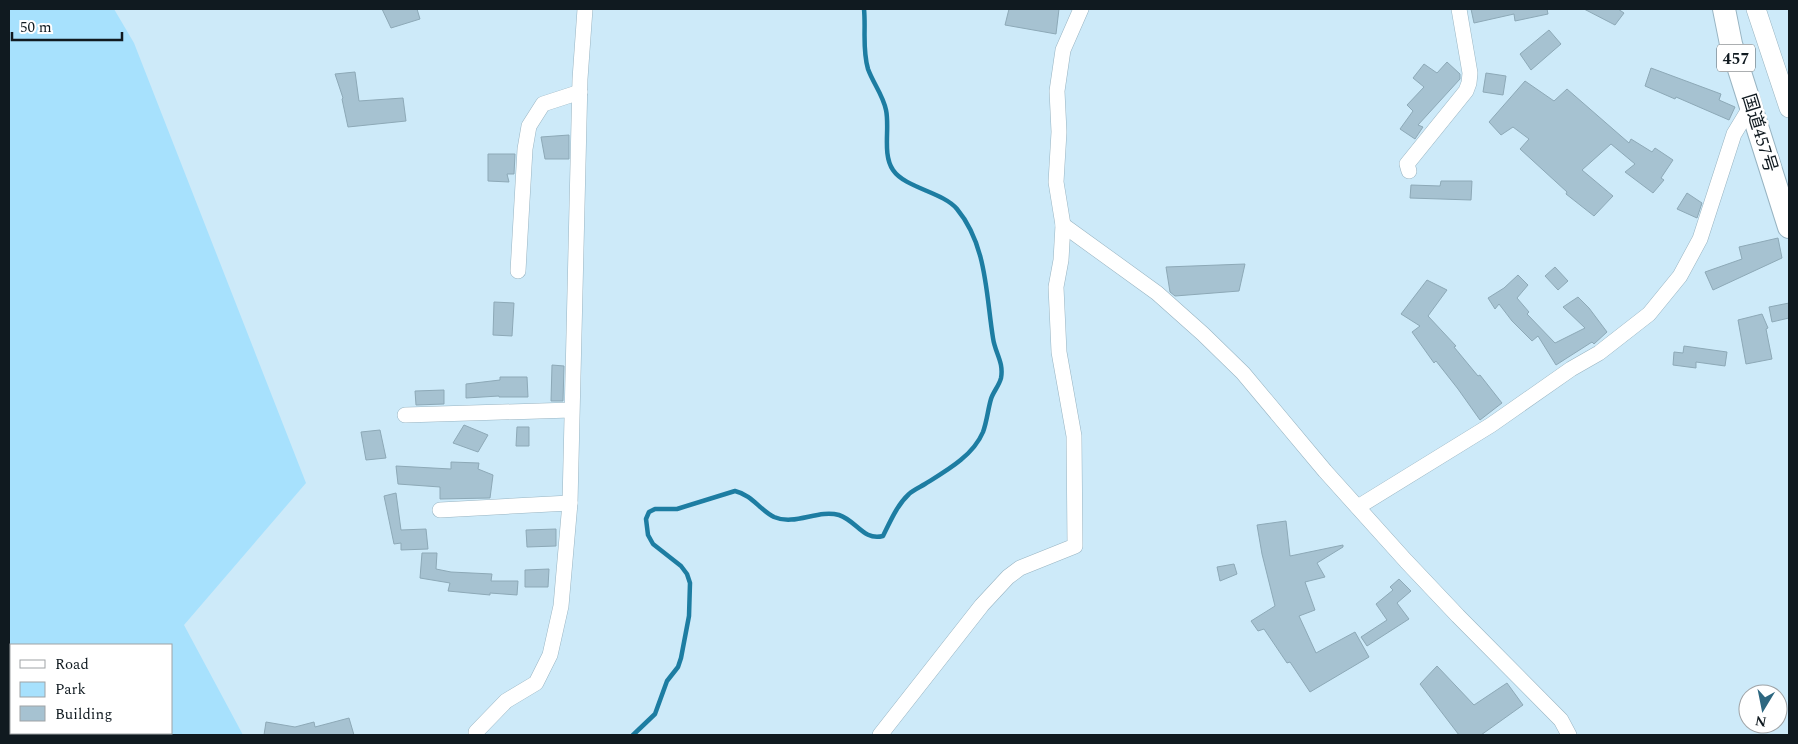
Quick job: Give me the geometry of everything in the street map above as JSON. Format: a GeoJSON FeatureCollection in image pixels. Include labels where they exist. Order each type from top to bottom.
{"type":"FeatureCollection","features":[{"type":"Feature","properties":{"kind":"highway","name":"国道457号"},"geometry":{"type":"LineString","coordinates":[[1724,9],[1731,44],[1789,227]]}},
{"type":"Feature","properties":{"kind":"main road"},"geometry":{"type":"LineString","coordinates":[[1756,9],[1789,108]]}},
{"type":"Feature","properties":{"kind":"street"},"geometry":{"type":"LineString","coordinates":[[476,735],[476,732],[506,701],[536,683],[550,655],[561,606],[570,503],[571,410],[576,322],[580,92],[585,9]]}},
{"type":"Feature","properties":{"kind":"street"},"geometry":{"type":"LineString","coordinates":[[880,735],[982,605],[1008,577],[1020,568],[1075,546],[1074,436],[1059,352],[1056,287],[1061,260],[1063,225],[1056,182],[1059,132],[1058,78],[1063,50],[1080,9]]}},
{"type":"Feature","properties":{"kind":"street"},"geometry":{"type":"LineString","coordinates":[[1409,171],[1407,164],[1466,91],[1469,83],[1470,73],[1459,9]]}},
{"type":"Feature","properties":{"kind":"street"},"geometry":{"type":"LineString","coordinates":[[518,271],[525,149],[529,126],[543,104],[580,92]]}},
{"type":"Feature","properties":{"kind":"street"},"geometry":{"type":"LineString","coordinates":[[1358,507],[1491,425],[1571,369],[1599,353],[1649,314],[1680,276],[1700,239],[1734,134],[1751,106]]}},
{"type":"Feature","properties":{"kind":"street"},"geometry":{"type":"LineString","coordinates":[[1063,225],[1157,294],[1203,334],[1254,385],[1358,507],[1458,616],[1561,720],[1569,735]]}},
{"type":"Feature","properties":{"kind":"street"},"geometry":{"type":"LineString","coordinates":[[405,414],[571,410]]}},
{"type":"Feature","properties":{"kind":"street"},"geometry":{"type":"LineString","coordinates":[[440,510],[570,503]]}},
{"type":"Feature","properties":{"kind":"green space"},"geometry":{"type":"Polygon","coordinates":[[[9,9],[114,9],[134,43],[306,483],[184,625],[243,735],[9,735],[9,9]]]}},
{"type":"Feature","properties":{"kind":"building"},"geometry":{"type":"Polygon","coordinates":[[[382,9],[417,9],[420,19],[391,28],[382,9]]]}},
{"type":"Feature","properties":{"kind":"building"},"geometry":{"type":"Polygon","coordinates":[[[1009,9],[1059,9],[1056,34],[1005,25],[1009,9]]]}},
{"type":"Feature","properties":{"kind":"building"},"geometry":{"type":"Polygon","coordinates":[[[1471,9],[1547,9],[1548,14],[1515,21],[1514,14],[1474,23],[1471,9]]]}},
{"type":"Feature","properties":{"kind":"building"},"geometry":{"type":"Polygon","coordinates":[[[1584,9],[1618,9],[1624,13],[1615,25],[1584,9]]]}},
{"type":"Feature","properties":{"kind":"building"},"geometry":{"type":"Polygon","coordinates":[[[1549,30],[1561,44],[1531,70],[1520,54],[1549,30]]]}},
{"type":"Feature","properties":{"kind":"building"},"geometry":{"type":"Polygon","coordinates":[[[1447,62],[1460,74],[1460,79],[1418,125],[1423,127],[1415,139],[1400,129],[1413,111],[1407,105],[1424,87],[1413,78],[1424,64],[1437,73],[1447,62]]]}},
{"type":"Feature","properties":{"kind":"building"},"geometry":{"type":"Polygon","coordinates":[[[1651,68],[1721,94],[1719,100],[1735,107],[1729,120],[1645,86],[1651,68]]]}},
{"type":"Feature","properties":{"kind":"building"},"geometry":{"type":"Polygon","coordinates":[[[355,72],[359,101],[403,98],[406,121],[348,127],[343,98],[335,74],[355,72]]]}},
{"type":"Feature","properties":{"kind":"building"},"geometry":{"type":"Polygon","coordinates":[[[1486,73],[1506,76],[1503,95],[1483,92],[1486,73]]]}},
{"type":"Feature","properties":{"kind":"building"},"geometry":{"type":"Polygon","coordinates":[[[1525,81],[1554,101],[1567,89],[1629,143],[1631,139],[1652,152],[1655,148],[1673,160],[1661,178],[1664,180],[1653,193],[1625,172],[1635,164],[1611,144],[1582,170],[1613,196],[1594,216],[1566,194],[1567,192],[1520,149],[1529,139],[1513,127],[1501,135],[1489,122],[1525,81]]]}},
{"type":"Feature","properties":{"kind":"building"},"geometry":{"type":"Polygon","coordinates":[[[569,135],[569,159],[545,159],[541,137],[569,135]]]}},
{"type":"Feature","properties":{"kind":"building"},"geometry":{"type":"Polygon","coordinates":[[[488,154],[515,154],[514,174],[507,174],[509,182],[488,181],[488,154]]]}},
{"type":"Feature","properties":{"kind":"building"},"geometry":{"type":"Polygon","coordinates":[[[1441,181],[1472,181],[1471,200],[1410,198],[1411,185],[1440,186],[1441,181]]]}},
{"type":"Feature","properties":{"kind":"building"},"geometry":{"type":"Polygon","coordinates":[[[1687,193],[1702,203],[1697,218],[1677,209],[1687,193]]]}},
{"type":"Feature","properties":{"kind":"building"},"geometry":{"type":"Polygon","coordinates":[[[1778,238],[1782,258],[1713,290],[1705,272],[1742,259],[1739,247],[1778,238]]]}},
{"type":"Feature","properties":{"kind":"building"},"geometry":{"type":"Polygon","coordinates":[[[1245,264],[1239,291],[1175,296],[1170,292],[1166,267],[1245,264]]]}},
{"type":"Feature","properties":{"kind":"building"},"geometry":{"type":"Polygon","coordinates":[[[1555,267],[1568,281],[1558,290],[1545,276],[1555,267]]]}},
{"type":"Feature","properties":{"kind":"building"},"geometry":{"type":"Polygon","coordinates":[[[1518,275],[1528,285],[1517,298],[1529,312],[1527,314],[1555,343],[1585,328],[1563,307],[1578,297],[1607,332],[1594,344],[1592,342],[1556,365],[1538,336],[1532,341],[1512,321],[1499,304],[1495,309],[1488,298],[1504,288],[1518,275]]]}},
{"type":"Feature","properties":{"kind":"building"},"geometry":{"type":"Polygon","coordinates":[[[1427,280],[1447,290],[1428,316],[1456,346],[1454,347],[1478,376],[1480,375],[1502,403],[1480,420],[1436,361],[1434,363],[1412,332],[1420,326],[1401,314],[1427,280]]]}},
{"type":"Feature","properties":{"kind":"building"},"geometry":{"type":"Polygon","coordinates":[[[494,302],[514,303],[512,336],[493,335],[494,302]]]}},
{"type":"Feature","properties":{"kind":"building"},"geometry":{"type":"Polygon","coordinates":[[[1789,303],[1789,318],[1772,322],[1769,307],[1789,303]]]}},
{"type":"Feature","properties":{"kind":"building"},"geometry":{"type":"Polygon","coordinates":[[[1762,314],[1768,328],[1766,329],[1772,359],[1746,364],[1738,320],[1762,314]]]}},
{"type":"Feature","properties":{"kind":"building"},"geometry":{"type":"Polygon","coordinates":[[[1684,346],[1727,352],[1725,366],[1696,362],[1696,368],[1673,365],[1674,352],[1683,353],[1684,346]]]}},
{"type":"Feature","properties":{"kind":"building"},"geometry":{"type":"Polygon","coordinates":[[[552,365],[564,366],[563,401],[551,401],[552,365]]]}},
{"type":"Feature","properties":{"kind":"building"},"geometry":{"type":"Polygon","coordinates":[[[500,377],[527,377],[528,397],[466,398],[466,384],[500,380],[500,377]]]}},
{"type":"Feature","properties":{"kind":"building"},"geometry":{"type":"Polygon","coordinates":[[[444,390],[444,404],[416,405],[415,391],[444,390]]]}},
{"type":"Feature","properties":{"kind":"building"},"geometry":{"type":"Polygon","coordinates":[[[464,425],[488,435],[478,452],[453,443],[464,425]]]}},
{"type":"Feature","properties":{"kind":"building"},"geometry":{"type":"Polygon","coordinates":[[[517,427],[529,427],[529,446],[516,446],[517,427]]]}},
{"type":"Feature","properties":{"kind":"building"},"geometry":{"type":"Polygon","coordinates":[[[380,430],[386,458],[366,460],[361,432],[380,430]]]}},
{"type":"Feature","properties":{"kind":"building"},"geometry":{"type":"Polygon","coordinates":[[[451,462],[479,463],[478,469],[493,475],[490,498],[440,499],[440,487],[398,484],[396,466],[451,469],[451,462]]]}},
{"type":"Feature","properties":{"kind":"building"},"geometry":{"type":"Polygon","coordinates":[[[396,493],[401,530],[426,529],[428,549],[401,550],[401,543],[394,544],[384,496],[396,493]]]}},
{"type":"Feature","properties":{"kind":"building"},"geometry":{"type":"Polygon","coordinates":[[[1286,521],[1290,556],[1343,545],[1343,547],[1317,563],[1325,577],[1305,582],[1315,610],[1299,616],[1316,653],[1355,632],[1369,657],[1310,692],[1290,662],[1287,663],[1264,629],[1258,631],[1251,621],[1275,606],[1257,525],[1286,521]]]}},
{"type":"Feature","properties":{"kind":"building"},"geometry":{"type":"Polygon","coordinates":[[[556,529],[556,546],[527,547],[526,530],[556,529]]]}},
{"type":"Feature","properties":{"kind":"building"},"geometry":{"type":"Polygon","coordinates":[[[422,553],[437,553],[436,569],[451,572],[492,574],[491,581],[518,581],[517,595],[490,593],[490,595],[448,591],[450,583],[420,578],[422,553]]]}},
{"type":"Feature","properties":{"kind":"building"},"geometry":{"type":"Polygon","coordinates":[[[1234,564],[1237,574],[1220,581],[1217,567],[1234,564]]]}},
{"type":"Feature","properties":{"kind":"building"},"geometry":{"type":"Polygon","coordinates":[[[549,569],[548,587],[525,587],[525,570],[549,569]]]}},
{"type":"Feature","properties":{"kind":"building"},"geometry":{"type":"Polygon","coordinates":[[[1399,579],[1411,591],[1397,603],[1409,619],[1367,646],[1361,637],[1387,620],[1376,604],[1393,590],[1390,587],[1399,579]]]}},
{"type":"Feature","properties":{"kind":"building"},"geometry":{"type":"Polygon","coordinates":[[[1437,666],[1474,705],[1507,683],[1523,705],[1481,735],[1459,735],[1420,684],[1437,666]]]}},
{"type":"Feature","properties":{"kind":"building"},"geometry":{"type":"Polygon","coordinates":[[[349,718],[354,735],[264,735],[266,722],[295,727],[314,722],[315,727],[349,718]]]}},
{"type":"Feature","properties":{"kind":"waterway"},"geometry":{"type":"LineString","coordinates":[[633,735],[655,714],[667,681],[678,667],[689,616],[690,583],[687,574],[681,566],[653,544],[648,535],[646,519],[649,512],[655,509],[677,509],[735,491],[751,499],[774,517],[790,520],[823,514],[839,515],[870,536],[883,536],[897,508],[909,494],[950,468],[973,448],[983,432],[991,399],[1001,378],[1002,372],[993,338],[984,271],[980,254],[967,223],[951,203],[906,181],[893,170],[890,164],[887,149],[886,110],[866,62],[864,9]]}}]}
